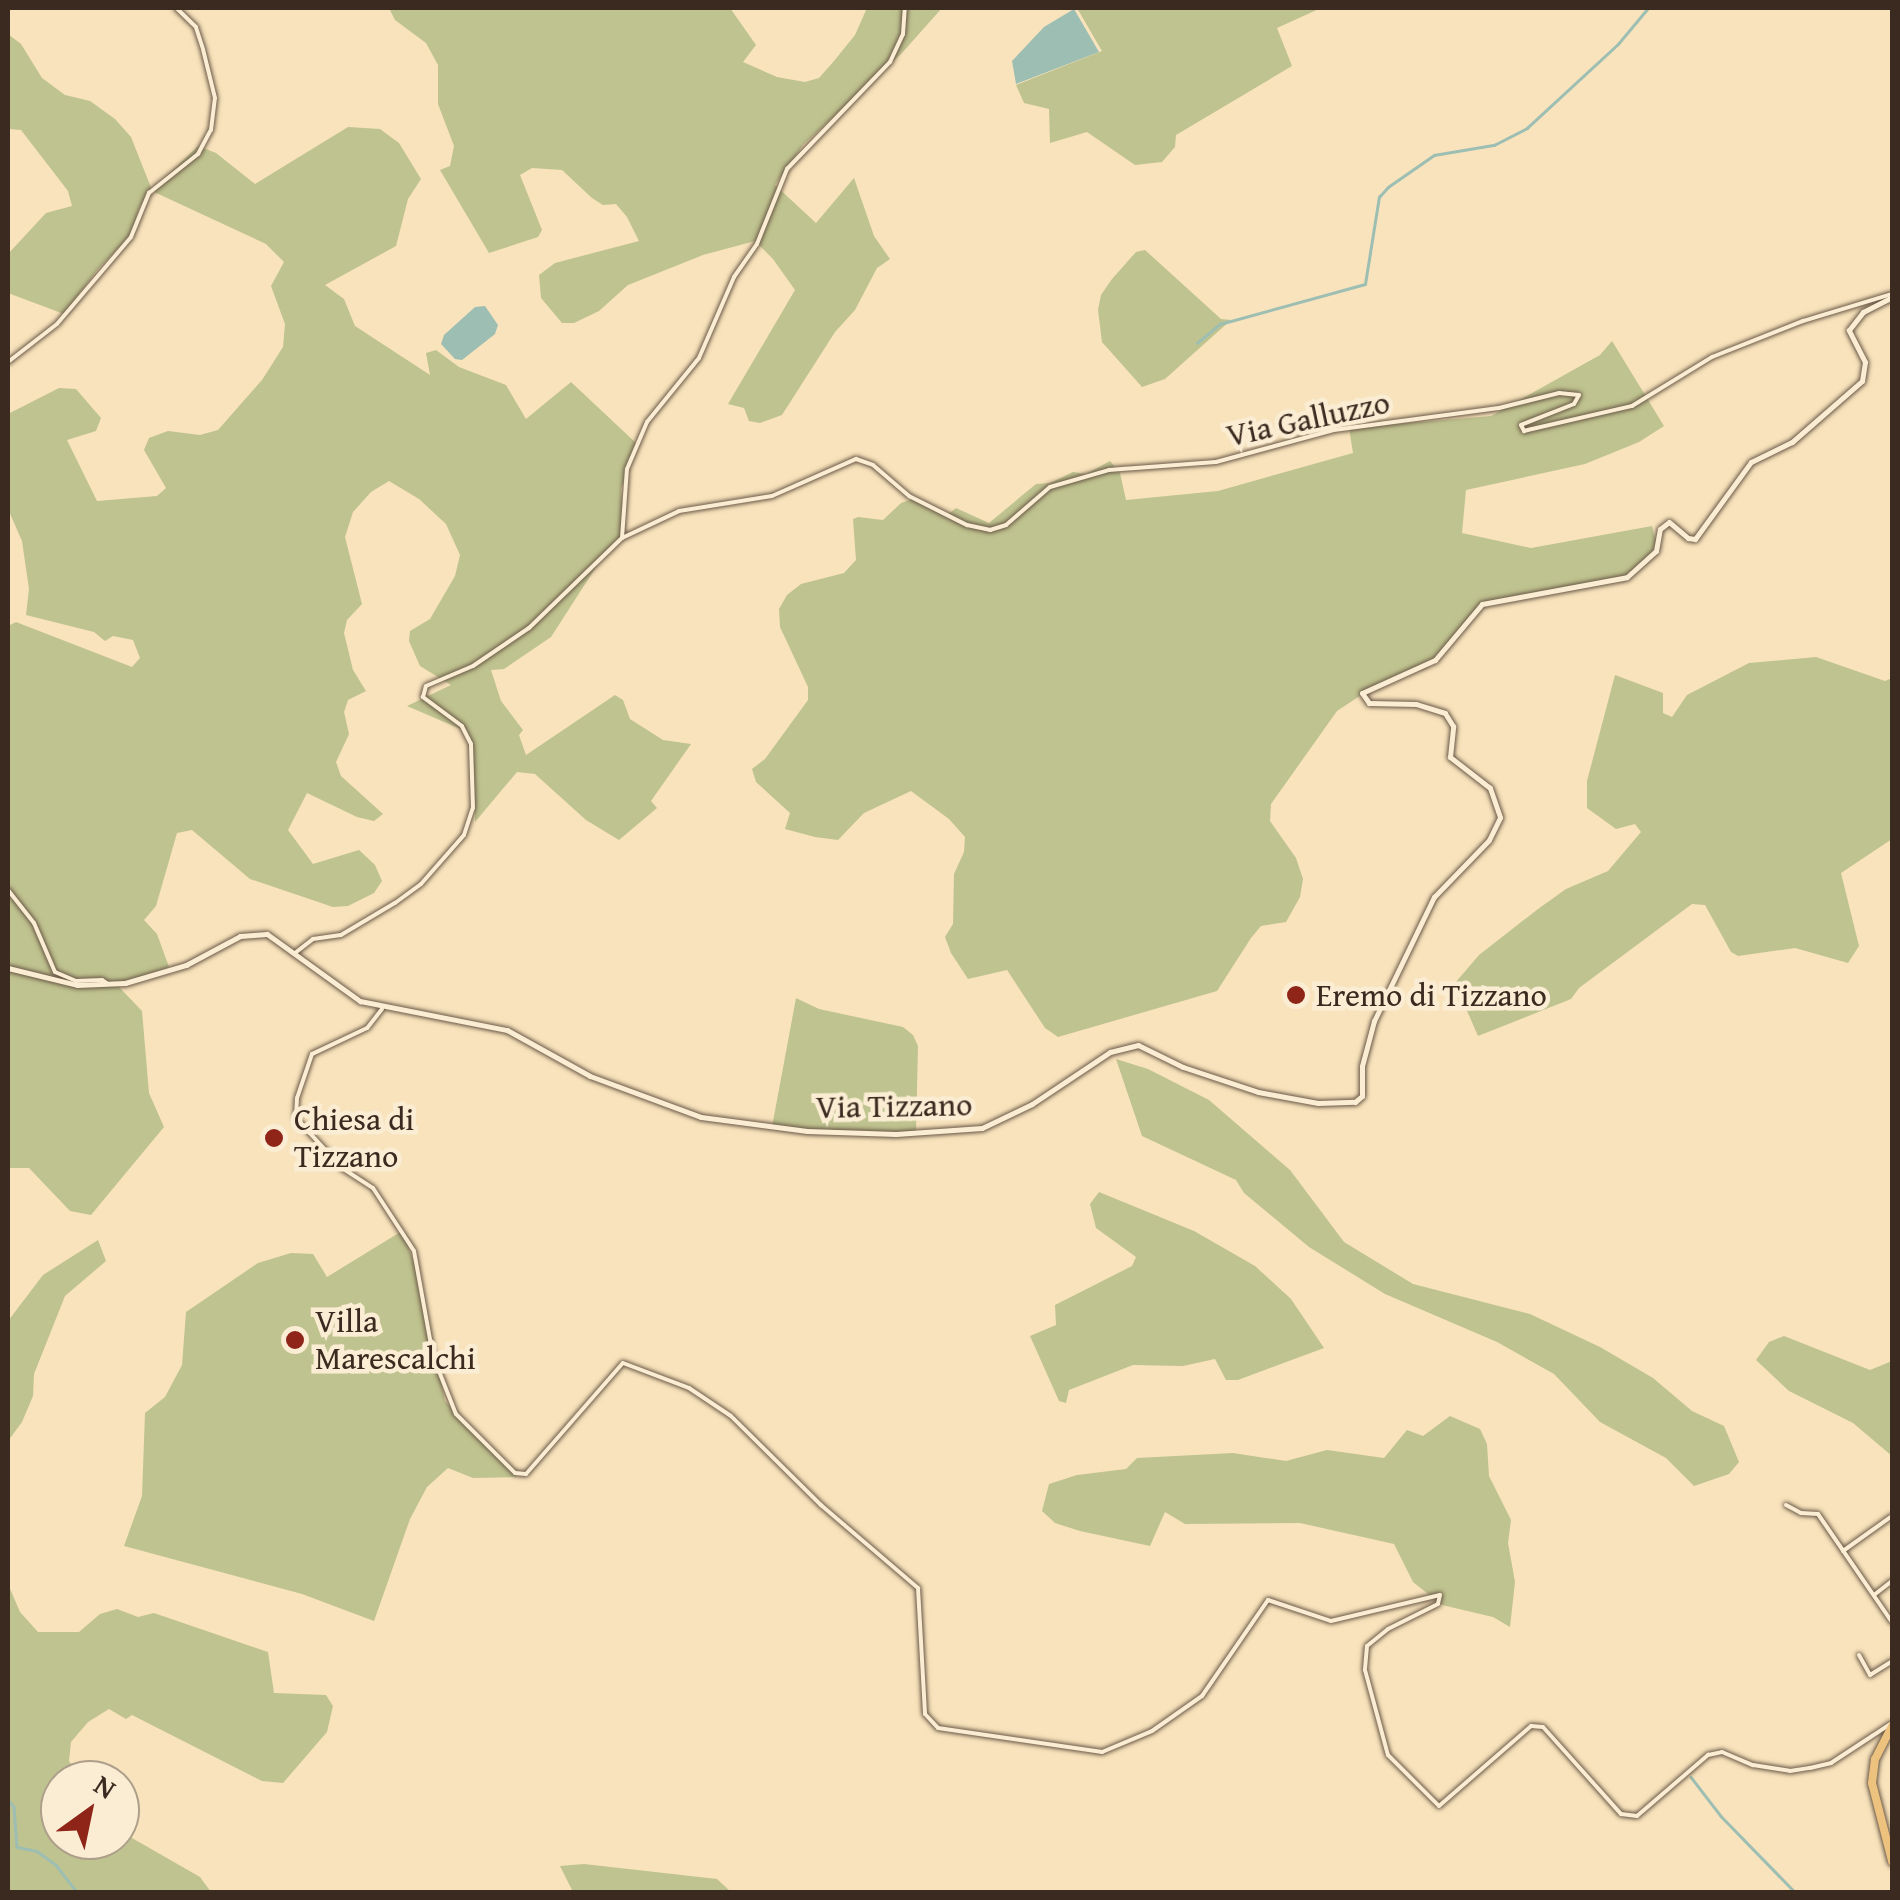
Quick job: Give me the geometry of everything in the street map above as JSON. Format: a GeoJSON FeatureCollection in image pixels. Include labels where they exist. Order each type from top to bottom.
{"type":"FeatureCollection","features":[{"type":"Feature","properties":{"kind":"main road"},"geometry":{"type":"LineString","coordinates":[[1892,1724],[1879,1748],[1872,1784],[1892,1862]]}},
{"type":"Feature","properties":{"kind":"street"},"geometry":{"type":"LineString","coordinates":[[8,362],[32,348],[57,324],[99,269],[131,236],[149,193],[198,154],[210,130],[215,98],[196,27],[176,8]]}},
{"type":"Feature","properties":{"kind":"street"},"geometry":{"type":"LineString","coordinates":[[295,953],[313,939],[341,935],[422,884],[470,824],[474,769],[471,744],[462,726],[423,698],[426,686],[473,666],[529,628],[622,538],[627,468],[647,422],[698,358],[734,278],[757,244],[787,170],[890,62],[903,34],[905,8]]}},
{"type":"Feature","properties":{"kind":"street","name":"Via Galluzzo"},"geometry":{"type":"LineString","coordinates":[[622,538],[680,511],[772,496],[856,459],[873,465],[909,496],[967,524],[990,530],[1006,525],[1050,487],[1109,470],[1216,462],[1334,430],[1499,408],[1559,393],[1579,395],[1574,404],[1520,425],[1524,430],[1532,429],[1632,406],[1712,357],[1803,320],[1892,295]]}},
{"type":"Feature","properties":{"kind":"street","name":"Via Tizzano"},"geometry":{"type":"LineString","coordinates":[[108,984],[186,965],[240,936],[267,934],[339,988],[382,1009],[507,1030],[590,1076],[700,1118],[807,1131],[913,1134],[982,1128],[1032,1104],[1101,1057],[1138,1045],[1183,1067],[1258,1092],[1318,1102],[1356,1102],[1362,1096],[1362,1066],[1374,1020],[1434,897],[1489,840],[1500,816],[1490,788],[1450,757],[1453,726],[1445,712],[1416,704],[1369,703],[1362,692],[1422,669],[1442,654],[1482,604],[1627,577],[1656,551],[1660,529],[1669,522],[1695,539],[1751,462],[1792,442],[1862,381],[1865,362],[1848,330],[1863,312],[1892,295]]}},
{"type":"Feature","properties":{"kind":"street"},"geometry":{"type":"LineString","coordinates":[[8,890],[34,923],[55,972],[76,981],[102,980],[108,984]]}},
{"type":"Feature","properties":{"kind":"street"},"geometry":{"type":"LineString","coordinates":[[8,968],[78,985],[108,984]]}},
{"type":"Feature","properties":{"kind":"street"},"geometry":{"type":"LineString","coordinates":[[382,1009],[367,1028],[312,1054],[297,1098],[296,1118],[342,1168],[373,1188],[414,1251],[433,1356],[456,1414],[515,1473],[526,1474],[624,1363],[699,1395],[731,1416],[821,1505],[918,1588],[925,1714],[938,1728],[1102,1752],[1152,1731],[1202,1696],[1268,1600],[1331,1621],[1440,1595],[1438,1604],[1388,1629],[1367,1646],[1364,1670],[1388,1754],[1439,1806],[1531,1726],[1542,1726],[1621,1814],[1637,1816],[1708,1755],[1722,1752],[1790,1771],[1810,1768],[1831,1762],[1892,1724]]}},
{"type":"Feature","properties":{"kind":"street"},"geometry":{"type":"LineString","coordinates":[[1786,1505],[1801,1513],[1818,1514],[1892,1622]]}},
{"type":"Feature","properties":{"kind":"street"},"geometry":{"type":"LineString","coordinates":[[1843,1551],[1892,1516]]}},
{"type":"Feature","properties":{"kind":"street"},"geometry":{"type":"LineString","coordinates":[[1874,1595],[1892,1581]]}},
{"type":"Feature","properties":{"kind":"street"},"geometry":{"type":"LineString","coordinates":[[1859,1655],[1870,1676],[1892,1661]]}},
{"type":"Feature","properties":{"kind":"green space"},"geometry":{"type":"Polygon","coordinates":[[[389,8],[730,8],[756,45],[743,62],[777,77],[805,82],[819,78],[834,61],[855,35],[867,8],[942,8],[902,53],[803,145],[775,185],[816,223],[854,178],[874,236],[890,259],[877,268],[855,310],[835,332],[782,415],[760,423],[749,421],[744,408],[728,404],[795,290],[773,259],[755,241],[703,255],[628,285],[599,311],[574,323],[562,323],[541,298],[539,275],[555,263],[639,241],[627,217],[616,204],[603,205],[592,198],[562,170],[532,168],[520,175],[542,230],[538,237],[489,253],[440,170],[450,166],[454,146],[438,104],[438,65],[426,43],[395,20],[389,8]]]}},
{"type":"Feature","properties":{"kind":"green space"},"geometry":{"type":"Polygon","coordinates":[[[1077,8],[1321,8],[1277,28],[1292,66],[1176,135],[1175,147],[1162,162],[1135,165],[1087,132],[1050,143],[1049,109],[1024,103],[1016,85],[1102,51],[1077,8]]]}},
{"type":"Feature","properties":{"kind":"green space"},"geometry":{"type":"Polygon","coordinates":[[[8,34],[21,44],[42,78],[65,95],[90,101],[115,119],[131,137],[152,190],[198,146],[216,153],[255,184],[348,127],[380,129],[399,143],[421,179],[408,199],[396,246],[325,285],[344,299],[355,326],[430,375],[426,353],[436,350],[459,367],[506,385],[526,419],[571,382],[636,443],[621,489],[624,530],[619,542],[598,564],[551,637],[504,669],[491,670],[501,701],[523,730],[519,735],[526,755],[615,695],[623,700],[630,719],[663,740],[691,744],[651,801],[657,808],[619,840],[586,820],[535,774],[517,772],[475,822],[474,768],[465,731],[407,706],[451,685],[420,666],[409,641],[410,631],[430,619],[455,576],[460,555],[446,524],[419,499],[389,481],[371,492],[353,512],[345,537],[362,604],[347,620],[344,633],[353,670],[366,691],[348,700],[344,712],[349,734],[336,762],[341,776],[383,814],[374,821],[357,817],[307,793],[288,830],[313,864],[359,850],[375,865],[382,881],[374,893],[348,906],[333,907],[250,879],[192,830],[177,833],[156,906],[144,920],[157,934],[169,967],[119,987],[142,1011],[149,1093],[164,1127],[91,1215],[70,1211],[29,1168],[8,1168],[8,626],[16,622],[132,667],[140,658],[133,640],[113,636],[105,641],[94,632],[26,615],[29,589],[22,541],[8,509],[8,414],[59,388],[76,389],[101,418],[96,431],[67,440],[97,501],[157,496],[166,488],[144,450],[149,438],[168,431],[200,435],[218,430],[262,380],[283,347],[285,324],[271,286],[284,262],[266,244],[152,191],[140,206],[130,236],[98,269],[64,314],[8,293],[8,254],[46,213],[72,206],[68,191],[21,130],[8,129],[8,34]]]}},
{"type":"Feature","properties":{"kind":"green space"},"geometry":{"type":"Polygon","coordinates":[[[1145,250],[1221,319],[1231,320],[1165,379],[1142,387],[1102,342],[1098,310],[1101,295],[1112,279],[1136,252],[1145,250]]]}},
{"type":"Feature","properties":{"kind":"green space"},"geometry":{"type":"Polygon","coordinates":[[[1612,341],[1664,426],[1639,442],[1585,464],[1466,490],[1462,533],[1531,548],[1652,526],[1656,541],[1650,557],[1626,576],[1479,605],[1446,650],[1426,669],[1378,684],[1337,711],[1271,804],[1270,821],[1296,858],[1303,879],[1300,897],[1286,922],[1261,926],[1217,991],[1058,1037],[1045,1028],[1007,970],[968,979],[951,953],[945,937],[953,924],[954,874],[964,852],[965,837],[949,819],[911,791],[864,813],[838,840],[815,837],[785,829],[790,813],[756,782],[752,769],[765,759],[808,700],[808,687],[780,627],[779,609],[787,595],[801,584],[844,573],[856,560],[853,519],[883,520],[901,503],[913,499],[946,516],[956,508],[989,523],[1036,484],[1050,483],[1073,472],[1086,474],[1110,461],[1120,473],[1126,500],[1218,491],[1353,453],[1349,428],[1491,416],[1600,355],[1612,341]]]}},
{"type":"Feature","properties":{"kind":"green space"},"geometry":{"type":"Polygon","coordinates":[[[1816,657],[1885,681],[1892,678],[1892,839],[1841,873],[1859,946],[1848,963],[1795,948],[1738,956],[1731,952],[1705,905],[1692,904],[1579,988],[1571,999],[1478,1036],[1455,983],[1479,955],[1538,909],[1566,889],[1608,871],[1641,832],[1635,824],[1616,829],[1587,808],[1587,781],[1615,675],[1663,693],[1663,713],[1672,717],[1687,695],[1749,663],[1816,657]]]}},
{"type":"Feature","properties":{"kind":"green space"},"geometry":{"type":"Polygon","coordinates":[[[796,998],[819,1009],[903,1027],[913,1035],[918,1046],[916,1133],[887,1137],[772,1127],[796,998]]]}},
{"type":"Feature","properties":{"kind":"green space"},"geometry":{"type":"Polygon","coordinates":[[[1116,1059],[1148,1069],[1209,1100],[1290,1170],[1344,1242],[1413,1284],[1530,1314],[1600,1347],[1653,1378],[1692,1411],[1724,1426],[1739,1462],[1729,1474],[1694,1486],[1666,1458],[1600,1422],[1554,1374],[1497,1342],[1385,1294],[1309,1247],[1244,1193],[1236,1180],[1142,1136],[1116,1059]]]}},
{"type":"Feature","properties":{"kind":"green space"},"geometry":{"type":"Polygon","coordinates":[[[1099,1192],[1194,1231],[1255,1266],[1291,1299],[1324,1348],[1238,1380],[1226,1380],[1215,1359],[1183,1366],[1133,1365],[1069,1390],[1066,1403],[1059,1401],[1030,1336],[1056,1325],[1055,1305],[1132,1266],[1136,1257],[1096,1228],[1090,1204],[1099,1192]]]}},
{"type":"Feature","properties":{"kind":"green space"},"geometry":{"type":"Polygon","coordinates":[[[402,1231],[421,1282],[445,1401],[517,1477],[473,1478],[448,1468],[427,1487],[410,1519],[374,1621],[302,1594],[124,1546],[142,1496],[145,1413],[165,1397],[182,1365],[186,1312],[258,1263],[291,1253],[313,1254],[327,1277],[402,1231]]]}},
{"type":"Feature","properties":{"kind":"green space"},"geometry":{"type":"Polygon","coordinates":[[[98,1240],[106,1261],[65,1296],[34,1374],[33,1396],[22,1422],[8,1441],[8,1321],[43,1275],[98,1240]]]}},
{"type":"Feature","properties":{"kind":"green space"},"geometry":{"type":"Polygon","coordinates":[[[1784,1336],[1870,1370],[1892,1361],[1892,1456],[1853,1423],[1789,1391],[1756,1360],[1769,1342],[1784,1336]]]}},
{"type":"Feature","properties":{"kind":"green space"},"geometry":{"type":"Polygon","coordinates":[[[1450,1416],[1480,1429],[1487,1444],[1489,1476],[1511,1520],[1508,1543],[1515,1582],[1510,1627],[1493,1617],[1442,1605],[1413,1582],[1394,1544],[1300,1523],[1185,1524],[1165,1512],[1150,1546],[1055,1523],[1042,1511],[1049,1484],[1077,1475],[1126,1469],[1137,1458],[1233,1453],[1286,1461],[1327,1450],[1384,1458],[1407,1430],[1423,1436],[1450,1416]]]}},
{"type":"Feature","properties":{"kind":"green space"},"geometry":{"type":"Polygon","coordinates":[[[8,1584],[20,1612],[38,1632],[79,1632],[100,1614],[117,1609],[138,1617],[154,1613],[268,1652],[274,1693],[326,1695],[333,1706],[327,1732],[283,1783],[262,1781],[132,1715],[126,1719],[109,1709],[88,1722],[71,1742],[69,1760],[40,1760],[40,1860],[140,1860],[140,1843],[200,1877],[211,1892],[8,1892],[8,1584]]]}},
{"type":"Feature","properties":{"kind":"green space"},"geometry":{"type":"Polygon","coordinates":[[[584,1864],[717,1879],[731,1892],[573,1892],[560,1866],[584,1864]]]}},
{"type":"Feature","properties":{"kind":"water"},"geometry":{"type":"Polygon","coordinates":[[[1074,9],[1099,52],[1016,84],[1012,61],[1044,27],[1074,9]]]}},
{"type":"Feature","properties":{"kind":"water"},"geometry":{"type":"Polygon","coordinates":[[[485,306],[498,325],[495,334],[462,360],[455,359],[441,344],[444,335],[475,307],[485,306]]]}},
{"type":"Feature","properties":{"kind":"waterway"},"geometry":{"type":"LineString","coordinates":[[1197,343],[1220,324],[1365,284],[1379,197],[1388,187],[1434,155],[1494,145],[1527,128],[1618,44],[1648,8]]}},
{"type":"Feature","properties":{"kind":"waterway"},"geometry":{"type":"LineString","coordinates":[[1691,1777],[1721,1816],[1795,1892]]}},
{"type":"Feature","properties":{"kind":"waterway"},"geometry":{"type":"LineString","coordinates":[[8,1800],[14,1807],[17,1847],[37,1851],[56,1865],[77,1892]]}},
{"type":"Feature","properties":{"kind":"place","name":"Eremo di Tizzano"},"geometry":{"type":"Point","coordinates":[1296,995]}},
{"type":"Feature","properties":{"kind":"place","name":"Chiesa di Tizzano"},"geometry":{"type":"Point","coordinates":[274,1138]}},
{"type":"Feature","properties":{"kind":"place","name":"Villa Marescalchi"},"geometry":{"type":"Point","coordinates":[295,1340]}}]}
